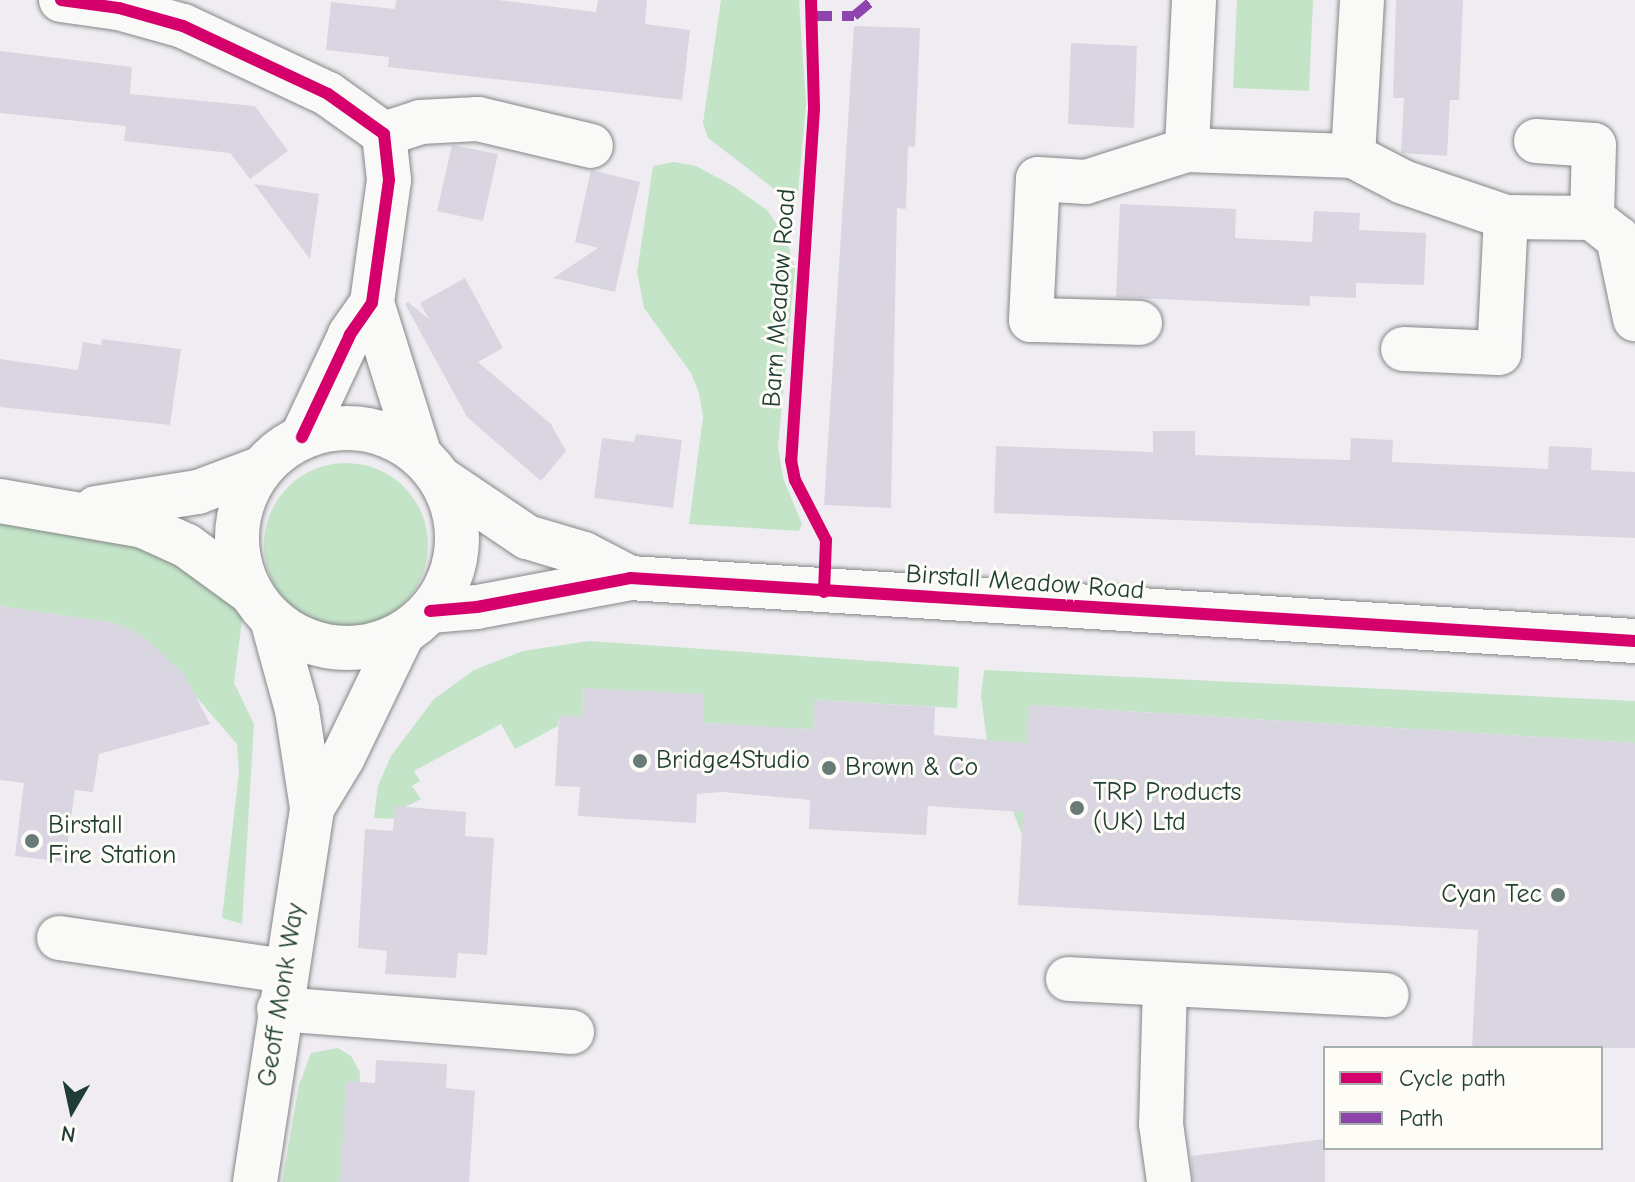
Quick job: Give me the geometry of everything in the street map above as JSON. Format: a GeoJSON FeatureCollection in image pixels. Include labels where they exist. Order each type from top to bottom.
{"type":"FeatureCollection","features":[{"type":"Feature","properties":{"kind":"street"},"geometry":{"type":"LineString","coordinates":[[61,0],[119,4],[183,26],[328,94],[384,134],[389,180],[372,303],[350,335],[302,437]]}},
{"type":"Feature","properties":{"kind":"street"},"geometry":{"type":"LineString","coordinates":[[1187,150],[1194,0]]}},
{"type":"Feature","properties":{"kind":"street"},"geometry":{"type":"LineString","coordinates":[[1353,156],[1362,0]]}},
{"type":"Feature","properties":{"kind":"street"},"geometry":{"type":"LineString","coordinates":[[384,134],[420,122],[478,119],[591,146]]}},
{"type":"Feature","properties":{"kind":"street"},"geometry":{"type":"LineString","coordinates":[[1536,141],[1594,145],[1592,218]]}},
{"type":"Feature","properties":{"kind":"street"},"geometry":{"type":"LineString","coordinates":[[1140,323],[1031,320],[1038,179],[1086,182],[1187,150],[1353,156],[1403,182],[1506,217],[1592,218],[1618,238],[1635,319]]}},
{"type":"Feature","properties":{"kind":"street"},"geometry":{"type":"LineString","coordinates":[[1403,349],[1499,353],[1506,217]]}},
{"type":"Feature","properties":{"kind":"street"},"geometry":{"type":"LineString","coordinates":[[0,501],[143,526],[187,546],[301,639],[335,648],[371,646],[417,622],[449,581],[457,547],[454,512],[431,468],[372,303]]}},
{"type":"Feature","properties":{"kind":"street"},"geometry":{"type":"LineString","coordinates":[[74,512],[198,492],[260,469],[302,437],[332,428],[363,429],[394,438],[431,468]]}},
{"type":"Feature","properties":{"kind":"street","name":"Birstall Meadow Road"},"geometry":{"type":"LineString","coordinates":[[431,468],[527,537],[584,554],[630,578]]}},
{"type":"Feature","properties":{"kind":"street"},"geometry":{"type":"LineString","coordinates":[[260,469],[244,498],[236,530],[239,562],[261,606]]}},
{"type":"Feature","properties":{"kind":"street","name":"Birstall Meadow Road"},"geometry":{"type":"LineString","coordinates":[[417,622],[477,607],[630,578],[1122,613],[1630,637]]}},
{"type":"Feature","properties":{"kind":"street","name":"Geoff Monk Way"},"geometry":{"type":"LineString","coordinates":[[255,1182],[312,808],[297,710],[261,606]]}},
{"type":"Feature","properties":{"kind":"street","name":"Geoff Monk Way"},"geometry":{"type":"LineString","coordinates":[[312,808],[417,622]]}},
{"type":"Feature","properties":{"kind":"street"},"geometry":{"type":"LineString","coordinates":[[59,938],[282,990],[572,1032]]}},
{"type":"Feature","properties":{"kind":"street"},"geometry":{"type":"LineString","coordinates":[[1068,979],[1387,995]]}},
{"type":"Feature","properties":{"kind":"street"},"geometry":{"type":"LineString","coordinates":[[1165,984],[1161,1124],[1169,1182]]}},
{"type":"Feature","properties":{"kind":"green space"},"geometry":{"type":"Polygon","coordinates":[[[721,0],[799,0],[806,104],[798,193],[773,188],[708,138],[703,123],[721,0]]]}},
{"type":"Feature","properties":{"kind":"green space"},"geometry":{"type":"Polygon","coordinates":[[[1237,0],[1313,0],[1309,91],[1233,88],[1237,0]]]}},
{"type":"Feature","properties":{"kind":"green space"},"geometry":{"type":"Polygon","coordinates":[[[674,162],[696,166],[733,186],[767,210],[786,238],[795,268],[778,446],[783,478],[802,524],[799,531],[689,524],[703,417],[699,393],[691,373],[644,308],[637,272],[653,166],[674,162]]]}},
{"type":"Feature","properties":{"kind":"green space"},"geometry":{"type":"Polygon","coordinates":[[[346,463],[377,469],[404,487],[422,514],[428,545],[422,576],[404,603],[377,621],[346,627],[315,621],[288,603],[270,576],[264,545],[270,514],[288,487],[315,469],[346,463]]]}},
{"type":"Feature","properties":{"kind":"green space"},"geometry":{"type":"Polygon","coordinates":[[[0,505],[247,581],[234,683],[254,724],[242,924],[222,918],[239,772],[237,744],[145,638],[115,623],[0,606],[0,505]]]}},
{"type":"Feature","properties":{"kind":"green space"},"geometry":{"type":"Polygon","coordinates":[[[589,641],[959,667],[957,708],[815,700],[813,729],[790,728],[789,738],[725,734],[726,724],[703,723],[584,688],[582,717],[559,716],[558,726],[515,749],[501,724],[414,771],[420,781],[412,786],[421,799],[405,807],[403,819],[374,818],[378,786],[391,756],[434,699],[474,670],[523,651],[589,641]]]}},
{"type":"Feature","properties":{"kind":"green space"},"geometry":{"type":"Polygon","coordinates":[[[984,670],[1635,701],[1635,743],[1030,705],[1022,835],[987,742],[981,696],[984,670]]]}},
{"type":"Feature","properties":{"kind":"green space"},"geometry":{"type":"Polygon","coordinates":[[[338,1048],[351,1056],[360,1072],[355,1182],[282,1182],[299,1085],[311,1053],[338,1048]]]}},
{"type":"Feature","properties":{"kind":"building"},"geometry":{"type":"Polygon","coordinates":[[[396,0],[498,0],[596,12],[598,0],[647,0],[645,24],[690,30],[682,100],[388,67],[389,57],[326,50],[331,2],[395,9],[396,0]]]}},
{"type":"Feature","properties":{"kind":"building"},"geometry":{"type":"Polygon","coordinates":[[[1396,0],[1463,0],[1459,100],[1450,100],[1447,156],[1401,153],[1404,98],[1393,98],[1396,0]]]}},
{"type":"Feature","properties":{"kind":"building"},"geometry":{"type":"Polygon","coordinates":[[[854,26],[920,28],[915,147],[908,146],[906,209],[897,208],[891,508],[824,505],[854,26]]]}},
{"type":"Feature","properties":{"kind":"building"},"geometry":{"type":"Polygon","coordinates":[[[1071,43],[1137,46],[1134,128],[1068,124],[1071,43]]]}},
{"type":"Feature","properties":{"kind":"building"},"geometry":{"type":"Polygon","coordinates":[[[0,51],[132,67],[130,94],[255,106],[288,151],[250,179],[230,153],[124,141],[126,126],[0,113],[0,51]]]}},
{"type":"Feature","properties":{"kind":"building"},"geometry":{"type":"Polygon","coordinates":[[[452,145],[498,154],[483,221],[437,211],[452,145]]]}},
{"type":"Feature","properties":{"kind":"building"},"geometry":{"type":"Polygon","coordinates":[[[591,170],[640,182],[615,292],[553,278],[598,248],[575,242],[591,170]]]}},
{"type":"Feature","properties":{"kind":"building"},"geometry":{"type":"Polygon","coordinates":[[[254,184],[319,194],[310,259],[254,184]]]}},
{"type":"Feature","properties":{"kind":"building"},"geometry":{"type":"Polygon","coordinates":[[[1120,204],[1236,209],[1235,238],[1312,242],[1314,211],[1360,213],[1359,230],[1426,233],[1424,285],[1356,283],[1356,298],[1310,296],[1310,306],[1116,297],[1120,204]]]}},
{"type":"Feature","properties":{"kind":"building"},"geometry":{"type":"Polygon","coordinates":[[[465,278],[503,348],[478,362],[551,424],[566,451],[541,481],[467,417],[405,304],[408,302],[429,319],[420,303],[465,278]]]}},
{"type":"Feature","properties":{"kind":"building"},"geometry":{"type":"Polygon","coordinates":[[[102,339],[181,349],[170,425],[0,407],[0,359],[78,370],[83,342],[101,345],[102,339]]]}},
{"type":"Feature","properties":{"kind":"building"},"geometry":{"type":"Polygon","coordinates":[[[1153,431],[1195,431],[1195,455],[1350,460],[1351,438],[1393,440],[1392,462],[1548,469],[1549,446],[1592,448],[1591,470],[1635,472],[1635,538],[994,513],[996,446],[1153,452],[1153,431]]]}},
{"type":"Feature","properties":{"kind":"building"},"geometry":{"type":"Polygon","coordinates":[[[636,434],[682,440],[673,508],[594,498],[602,438],[634,442],[636,434]]]}},
{"type":"Feature","properties":{"kind":"building"},"geometry":{"type":"Polygon","coordinates":[[[0,606],[115,623],[145,638],[184,674],[210,724],[99,754],[93,792],[75,790],[65,862],[15,856],[24,783],[0,780],[0,606]]]}},
{"type":"Feature","properties":{"kind":"building"},"geometry":{"type":"Polygon","coordinates":[[[584,688],[704,694],[703,723],[813,729],[814,700],[935,707],[934,735],[1027,743],[1029,705],[1635,743],[1635,1048],[1472,1046],[1478,930],[1018,905],[1023,812],[928,806],[926,835],[809,829],[810,800],[723,792],[697,794],[696,823],[578,816],[580,787],[555,786],[559,715],[582,717],[584,688]]]}},
{"type":"Feature","properties":{"kind":"building"},"geometry":{"type":"Polygon","coordinates":[[[395,806],[466,812],[465,836],[494,838],[487,955],[458,953],[456,978],[385,974],[387,951],[358,948],[365,829],[393,831],[395,806]]]}},
{"type":"Feature","properties":{"kind":"building"},"geometry":{"type":"Polygon","coordinates":[[[376,1060],[447,1064],[446,1088],[475,1091],[469,1182],[340,1182],[346,1081],[375,1083],[376,1060]]]}},
{"type":"Feature","properties":{"kind":"building"},"geometry":{"type":"Polygon","coordinates":[[[1323,1139],[1325,1182],[1193,1182],[1191,1156],[1323,1139]]]}},
{"type":"Feature","properties":{"kind":"marked path"},"geometry":{"type":"LineString","coordinates":[[812,16],[854,16],[873,0]]}},
{"type":"Feature","properties":{"kind":"cycle path"},"geometry":{"type":"LineString","coordinates":[[61,0],[119,8],[183,26],[328,94],[384,134],[389,180],[372,303],[350,335],[302,437]]}},
{"type":"Feature","properties":{"kind":"cycle path","name":"Barn Meadow Road"},"geometry":{"type":"LineString","coordinates":[[811,0],[814,109],[791,460],[795,480],[826,540],[824,592]]}},
{"type":"Feature","properties":{"kind":"cycle path"},"geometry":{"type":"LineString","coordinates":[[430,611],[477,607],[630,578],[1635,641]]}},
{"type":"Feature","properties":{"kind":"place","name":"Bridge4Studio"},"geometry":{"type":"Point","coordinates":[640,761]}},
{"type":"Feature","properties":{"kind":"place","name":"Brown & Co"},"geometry":{"type":"Point","coordinates":[829,768]}},
{"type":"Feature","properties":{"kind":"place","name":"TRP Products (UK) Ltd"},"geometry":{"type":"Point","coordinates":[1077,808]}},
{"type":"Feature","properties":{"kind":"place","name":"Birstall Fire Station"},"geometry":{"type":"Point","coordinates":[32,841]}},
{"type":"Feature","properties":{"kind":"place","name":"Cyan Tec"},"geometry":{"type":"Point","coordinates":[1558,895]}}]}
